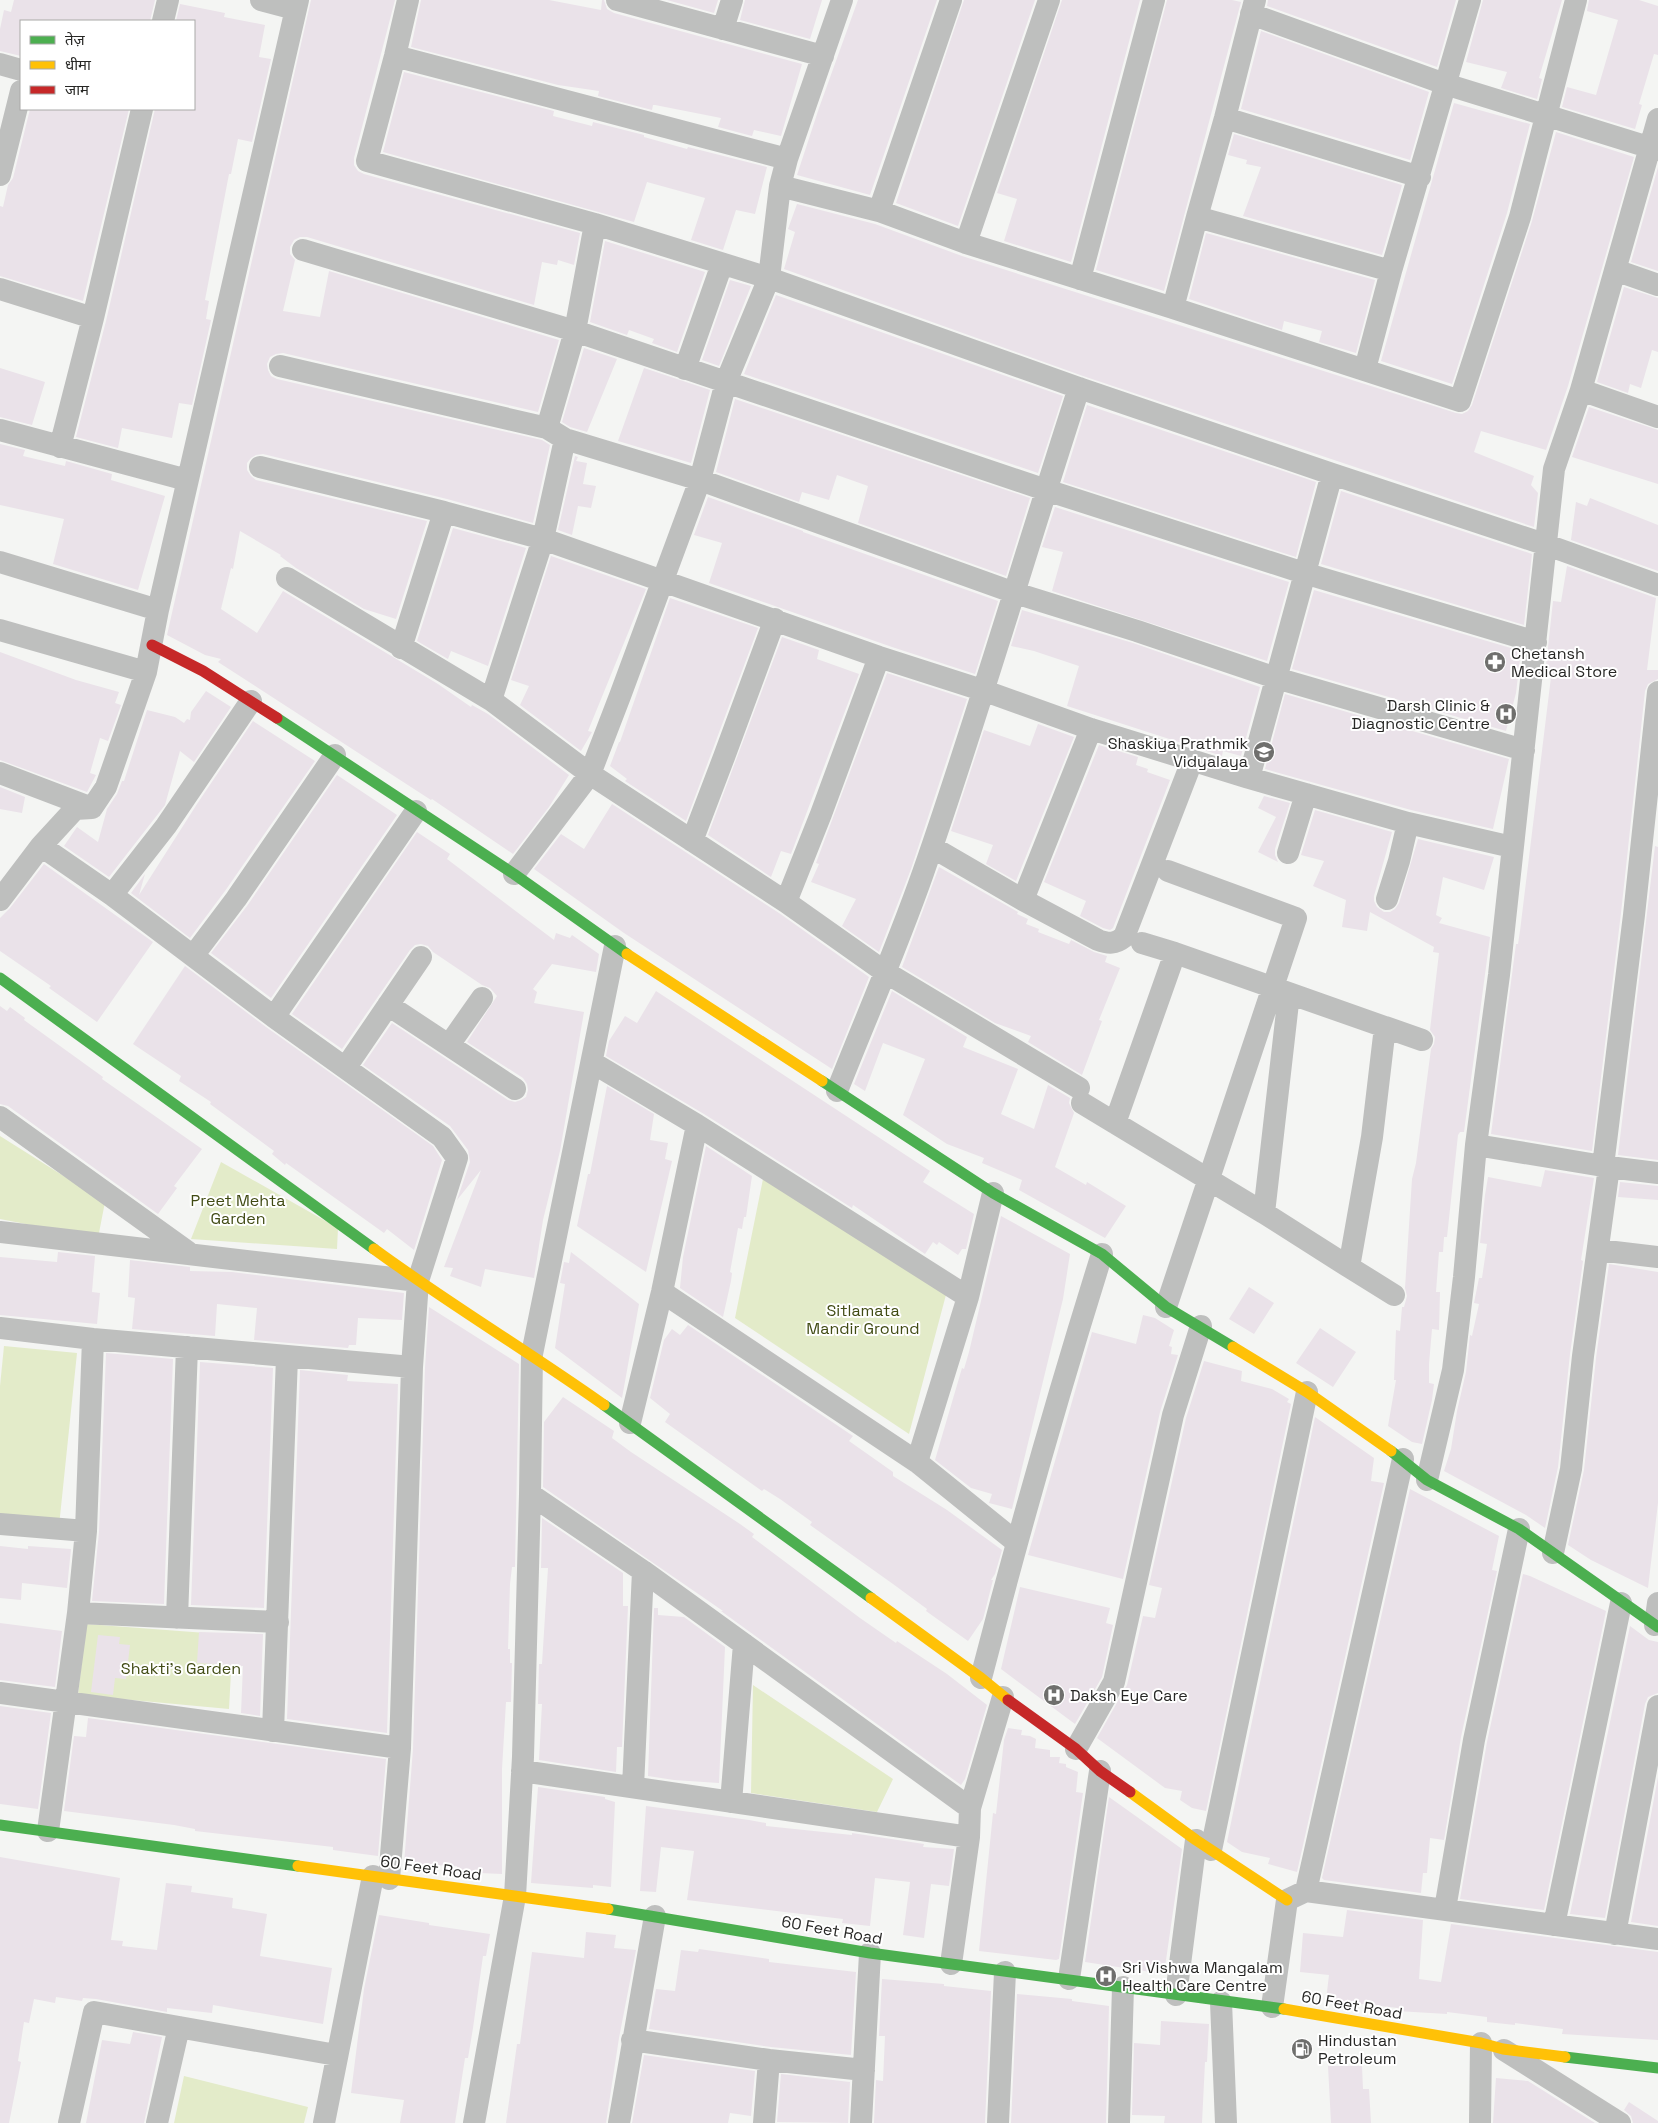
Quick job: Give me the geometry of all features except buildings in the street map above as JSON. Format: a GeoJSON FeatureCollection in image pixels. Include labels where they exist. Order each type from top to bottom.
{"type":"FeatureCollection","features":[{"type":"Feature","properties":{"kind":"street"},"geometry":{"type":"LineString","coordinates":[[163,20],[168,0]]}},
{"type":"Feature","properties":{"kind":"street"},"geometry":{"type":"LineString","coordinates":[[92,808],[106,787],[146,672],[187,480],[296,4],[261,0]]}},
{"type":"Feature","properties":{"kind":"street"},"geometry":{"type":"LineString","coordinates":[[408,0],[367,161],[595,224],[769,278],[1079,388],[1547,545],[1658,585]]}},
{"type":"Feature","properties":{"kind":"street"},"geometry":{"type":"LineString","coordinates":[[617,0],[823,56]]}},
{"type":"Feature","properties":{"kind":"street"},"geometry":{"type":"LineString","coordinates":[[723,29],[732,0]]}},
{"type":"Feature","properties":{"kind":"street"},"geometry":{"type":"LineString","coordinates":[[514,874],[590,774],[700,480],[726,382],[769,278],[780,186],[787,159],[842,0]]}},
{"type":"Feature","properties":{"kind":"street"},"geometry":{"type":"LineString","coordinates":[[879,211],[951,0]]}},
{"type":"Feature","properties":{"kind":"street"},"geometry":{"type":"LineString","coordinates":[[966,243],[1049,0]]}},
{"type":"Feature","properties":{"kind":"street"},"geometry":{"type":"LineString","coordinates":[[1080,279],[1154,0]]}},
{"type":"Feature","properties":{"kind":"street"},"geometry":{"type":"LineString","coordinates":[[1365,369],[1391,271],[1420,177],[1444,84],[1470,0]]}},
{"type":"Feature","properties":{"kind":"street"},"geometry":{"type":"LineString","coordinates":[[780,186],[879,211],[966,243],[1365,369],[1460,401],[1520,217],[1545,114],[1576,0]]}},
{"type":"Feature","properties":{"kind":"street"},"geometry":{"type":"LineString","coordinates":[[1173,308],[1226,118],[1253,7],[1444,84],[1653,148]]}},
{"type":"Feature","properties":{"kind":"street"},"geometry":{"type":"LineString","coordinates":[[395,56],[787,159]]}},
{"type":"Feature","properties":{"kind":"street"},"geometry":{"type":"LineString","coordinates":[[0,64],[20,70]]}},
{"type":"Feature","properties":{"kind":"street"},"geometry":{"type":"LineString","coordinates":[[0,175],[20,95]]}},
{"type":"Feature","properties":{"kind":"street"},"geometry":{"type":"LineString","coordinates":[[60,447],[93,318],[142,110]]}},
{"type":"Feature","properties":{"kind":"street"},"geometry":{"type":"LineString","coordinates":[[1226,118],[1420,177]]}},
{"type":"Feature","properties":{"kind":"street"},"geometry":{"type":"LineString","coordinates":[[1427,1480],[1453,1370],[1476,1145],[1499,975],[1554,469],[1581,390],[1615,270],[1653,148],[1658,119]]}},
{"type":"Feature","properties":{"kind":"street"},"geometry":{"type":"LineString","coordinates":[[1197,217],[1391,271]]}},
{"type":"Feature","properties":{"kind":"street"},"geometry":{"type":"LineString","coordinates":[[491,700],[542,539],[556,433],[595,224]]}},
{"type":"Feature","properties":{"kind":"street"},"geometry":{"type":"LineString","coordinates":[[302,250],[574,331],[1046,490],[1304,573],[1536,642]]}},
{"type":"Feature","properties":{"kind":"street"},"geometry":{"type":"LineString","coordinates":[[686,369],[722,264]]}},
{"type":"Feature","properties":{"kind":"street"},"geometry":{"type":"LineString","coordinates":[[1615,270],[1658,285]]}},
{"type":"Feature","properties":{"kind":"street"},"geometry":{"type":"LineString","coordinates":[[0,289],[93,318]]}},
{"type":"Feature","properties":{"kind":"street"},"geometry":{"type":"LineString","coordinates":[[280,366],[556,433],[700,480],[1015,593],[1137,631],[1276,678],[1524,750]]}},
{"type":"Feature","properties":{"kind":"street"},"geometry":{"type":"LineString","coordinates":[[837,1091],[885,972],[932,847],[985,691],[1079,388]]}},
{"type":"Feature","properties":{"kind":"street"},"geometry":{"type":"LineString","coordinates":[[1581,390],[1658,418]]}},
{"type":"Feature","properties":{"kind":"street"},"geometry":{"type":"LineString","coordinates":[[0,430],[187,480]]}},
{"type":"Feature","properties":{"kind":"street"},"geometry":{"type":"LineString","coordinates":[[260,467],[444,512],[542,539],[1091,729],[1248,778],[1408,823],[1512,847]]}},
{"type":"Feature","properties":{"kind":"street"},"geometry":{"type":"LineString","coordinates":[[1248,778],[1332,474]]}},
{"type":"Feature","properties":{"kind":"street"},"geometry":{"type":"LineString","coordinates":[[401,648],[444,512]]}},
{"type":"Feature","properties":{"kind":"street"},"geometry":{"type":"LineString","coordinates":[[0,562],[158,610]]}},
{"type":"Feature","properties":{"kind":"street"},"geometry":{"type":"LineString","coordinates":[[287,578],[401,648],[491,700],[590,774],[786,902],[885,972],[1080,1095],[1115,1123],[1394,1295]]}},
{"type":"Feature","properties":{"kind":"street"},"geometry":{"type":"LineString","coordinates":[[692,840],[775,619]]}},
{"type":"Feature","properties":{"kind":"street"},"geometry":{"type":"LineString","coordinates":[[0,630],[146,672]]}},
{"type":"Feature","properties":{"kind":"street"},"geometry":{"type":"LineString","coordinates":[[152,645],[203,671],[335,755],[416,811],[514,874],[615,946],[992,1193],[1102,1254],[1166,1307],[1201,1326],[1307,1392],[1403,1459],[1427,1480],[1519,1529],[1657,1626]]}},
{"type":"Feature","properties":{"kind":"street"},"geometry":{"type":"LineString","coordinates":[[786,902],[879,657]]}},
{"type":"Feature","properties":{"kind":"street"},"geometry":{"type":"LineString","coordinates":[[1553,1553],[1571,1469],[1583,1356],[1598,1250],[1658,692]]}},
{"type":"Feature","properties":{"kind":"street"},"geometry":{"type":"LineString","coordinates":[[112,895],[166,826],[251,702]]}},
{"type":"Feature","properties":{"kind":"street"},"geometry":{"type":"LineString","coordinates":[[1023,900],[1091,729]]}},
{"type":"Feature","properties":{"kind":"street"},"geometry":{"type":"LineString","coordinates":[[192,956],[242,891],[335,755]]}},
{"type":"Feature","properties":{"kind":"street"},"geometry":{"type":"LineString","coordinates":[[932,847],[1023,900],[1098,940],[1106,943],[1116,943],[1124,936],[1192,760]]}},
{"type":"Feature","properties":{"kind":"street"},"geometry":{"type":"LineString","coordinates":[[0,773],[92,808]]}},
{"type":"Feature","properties":{"kind":"street"},"geometry":{"type":"LineString","coordinates":[[1288,853],[1306,794]]}},
{"type":"Feature","properties":{"kind":"street"},"geometry":{"type":"LineString","coordinates":[[0,900],[42,846],[75,809],[92,808]]}},
{"type":"Feature","properties":{"kind":"street"},"geometry":{"type":"LineString","coordinates":[[274,1017],[416,811]]}},
{"type":"Feature","properties":{"kind":"street"},"geometry":{"type":"LineString","coordinates":[[1387,899],[1408,823]]}},
{"type":"Feature","properties":{"kind":"street"},"geometry":{"type":"LineString","coordinates":[[42,846],[112,895],[274,1017],[442,1137],[457,1158],[418,1281],[412,1367],[400,1748],[381,1878],[336,2055],[324,2123]]}},
{"type":"Feature","properties":{"kind":"street"},"geometry":{"type":"LineString","coordinates":[[1168,871],[1296,918],[1280,991],[1264,1214]]}},
{"type":"Feature","properties":{"kind":"street"},"geometry":{"type":"LineString","coordinates":[[1142,943],[1422,1040]]}},
{"type":"Feature","properties":{"kind":"street"},"geometry":{"type":"LineString","coordinates":[[474,2123],[515,1896],[522,1771],[532,1354],[593,1063],[615,946]]}},
{"type":"Feature","properties":{"kind":"street"},"geometry":{"type":"LineString","coordinates":[[1115,1123],[1175,953]]}},
{"type":"Feature","properties":{"kind":"street"},"geometry":{"type":"LineString","coordinates":[[346,1067],[421,957]]}},
{"type":"Feature","properties":{"kind":"street"},"geometry":{"type":"LineString","coordinates":[[0,978],[418,1281],[532,1354],[630,1423],[981,1678],[1003,1697],[1076,1749],[1100,1771],[1203,1845],[1297,1896],[1445,1909],[1658,1939]]}},
{"type":"Feature","properties":{"kind":"street"},"geometry":{"type":"LineString","coordinates":[[1166,1307],[1207,1179],[1237,1095],[1280,991]]}},
{"type":"Feature","properties":{"kind":"street"},"geometry":{"type":"LineString","coordinates":[[449,1045],[482,998]]}},
{"type":"Feature","properties":{"kind":"street"},"geometry":{"type":"LineString","coordinates":[[388,1005],[515,1088]]}},
{"type":"Feature","properties":{"kind":"street"},"geometry":{"type":"LineString","coordinates":[[1349,1267],[1372,1138],[1385,1027]]}},
{"type":"Feature","properties":{"kind":"street"},"geometry":{"type":"LineString","coordinates":[[593,1063],[698,1125],[968,1297]]}},
{"type":"Feature","properties":{"kind":"street"},"geometry":{"type":"LineString","coordinates":[[0,1117],[191,1253]]}},
{"type":"Feature","properties":{"kind":"street"},"geometry":{"type":"LineString","coordinates":[[630,1423],[662,1292],[698,1125]]}},
{"type":"Feature","properties":{"kind":"street"},"geometry":{"type":"LineString","coordinates":[[1476,1145],[1658,1173]]}},
{"type":"Feature","properties":{"kind":"street"},"geometry":{"type":"LineString","coordinates":[[917,1462],[968,1297],[992,1193]]}},
{"type":"Feature","properties":{"kind":"street"},"geometry":{"type":"LineString","coordinates":[[0,1232],[418,1281]]}},
{"type":"Feature","properties":{"kind":"street"},"geometry":{"type":"LineString","coordinates":[[1598,1250],[1658,1258]]}},
{"type":"Feature","properties":{"kind":"street"},"geometry":{"type":"LineString","coordinates":[[981,1678],[1016,1542],[1060,1388],[1102,1254]]}},
{"type":"Feature","properties":{"kind":"street"},"geometry":{"type":"LineString","coordinates":[[662,1292],[917,1462],[1016,1542]]}},
{"type":"Feature","properties":{"kind":"street"},"geometry":{"type":"LineString","coordinates":[[1076,1749],[1114,1682],[1173,1415],[1201,1326]]}},
{"type":"Feature","properties":{"kind":"street"},"geometry":{"type":"LineString","coordinates":[[0,1328],[93,1339],[412,1367]]}},
{"type":"Feature","properties":{"kind":"street"},"geometry":{"type":"LineString","coordinates":[[48,1831],[78,1613],[86,1531],[93,1339]]}},
{"type":"Feature","properties":{"kind":"street"},"geometry":{"type":"LineString","coordinates":[[177,1618],[187,1347]]}},
{"type":"Feature","properties":{"kind":"street"},"geometry":{"type":"LineString","coordinates":[[273,1731],[288,1357]]}},
{"type":"Feature","properties":{"kind":"street"},"geometry":{"type":"LineString","coordinates":[[1176,1995],[1203,1845],[1307,1392]]}},
{"type":"Feature","properties":{"kind":"street"},"geometry":{"type":"LineString","coordinates":[[1272,2007],[1403,1459]]}},
{"type":"Feature","properties":{"kind":"street"},"geometry":{"type":"LineString","coordinates":[[530,1494],[643,1571],[970,1808]]}},
{"type":"Feature","properties":{"kind":"street"},"geometry":{"type":"LineString","coordinates":[[0,1524],[86,1531]]}},
{"type":"Feature","properties":{"kind":"street"},"geometry":{"type":"LineString","coordinates":[[1445,1909],[1474,1740],[1519,1529]]}},
{"type":"Feature","properties":{"kind":"street"},"geometry":{"type":"LineString","coordinates":[[633,1787],[643,1571]]}},
{"type":"Feature","properties":{"kind":"street"},"geometry":{"type":"LineString","coordinates":[[1554,1925],[1621,1602]]}},
{"type":"Feature","properties":{"kind":"street"},"geometry":{"type":"LineString","coordinates":[[1657,1626],[1658,1603]]}},
{"type":"Feature","properties":{"kind":"street"},"geometry":{"type":"LineString","coordinates":[[78,1613],[278,1622]]}},
{"type":"Feature","properties":{"kind":"street"},"geometry":{"type":"LineString","coordinates":[[731,1802],[744,1644]]}},
{"type":"Feature","properties":{"kind":"street"},"geometry":{"type":"LineString","coordinates":[[0,1693],[400,1748]]}},
{"type":"Feature","properties":{"kind":"street"},"geometry":{"type":"LineString","coordinates":[[951,1964],[968,1837],[970,1808],[1003,1697]]}},
{"type":"Feature","properties":{"kind":"street"},"geometry":{"type":"LineString","coordinates":[[1615,1934],[1658,1706]]}},
{"type":"Feature","properties":{"kind":"street"},"geometry":{"type":"LineString","coordinates":[[522,1771],[968,1837]]}},
{"type":"Feature","properties":{"kind":"street"},"geometry":{"type":"LineString","coordinates":[[1069,1979],[1100,1771]]}},
{"type":"Feature","properties":{"kind":"street","name":"60 Feet Road"},"geometry":{"type":"LineString","coordinates":[[0,1825],[655,1916],[870,1953],[1069,1979],[1221,2002],[1272,2007],[1481,2043],[1503,2049],[1658,2068]]}},
{"type":"Feature","properties":{"kind":"street"},"geometry":{"type":"LineString","coordinates":[[619,2123],[655,1916]]}},
{"type":"Feature","properties":{"kind":"street"},"geometry":{"type":"LineString","coordinates":[[861,2123],[870,1953]]}},
{"type":"Feature","properties":{"kind":"street"},"geometry":{"type":"LineString","coordinates":[[998,2123],[1005,1972]]}},
{"type":"Feature","properties":{"kind":"street"},"geometry":{"type":"LineString","coordinates":[[1119,2123],[1122,1987]]}},
{"type":"Feature","properties":{"kind":"street"},"geometry":{"type":"LineString","coordinates":[[1221,2002],[1226,2123]]}},
{"type":"Feature","properties":{"kind":"street"},"geometry":{"type":"LineString","coordinates":[[69,2123],[94,2012],[336,2055]]}},
{"type":"Feature","properties":{"kind":"street"},"geometry":{"type":"LineString","coordinates":[[158,2123],[179,2027]]}},
{"type":"Feature","properties":{"kind":"street"},"geometry":{"type":"LineString","coordinates":[[632,2040],[769,2060],[864,2070]]}},
{"type":"Feature","properties":{"kind":"street"},"geometry":{"type":"LineString","coordinates":[[1480,2123],[1481,2043]]}},
{"type":"Feature","properties":{"kind":"street"},"geometry":{"type":"LineString","coordinates":[[1503,2049],[1616,2122]]}},
{"type":"Feature","properties":{"kind":"street"},"geometry":{"type":"LineString","coordinates":[[764,2123],[769,2060]]}},
{"type":"Feature","properties":{"kind":"green space"},"geometry":{"type":"Polygon","coordinates":[[[0,1136],[105,1202],[98,1238],[0,1219],[0,1136]]]}},
{"type":"Feature","properties":{"kind":"green space","name":"Preet Mehta Garden"},"geometry":{"type":"Polygon","coordinates":[[[221,1162],[338,1228],[337,1249],[191,1239],[221,1162]]]}},
{"type":"Feature","properties":{"kind":"green space","name":"Sitlamata Mandir Ground"},"geometry":{"type":"Polygon","coordinates":[[[764,1174],[947,1291],[909,1434],[735,1318],[764,1174]]]}},
{"type":"Feature","properties":{"kind":"green space"},"geometry":{"type":"Polygon","coordinates":[[[4,1346],[77,1353],[59,1526],[0,1520],[0,1386],[4,1346]]]}},
{"type":"Feature","properties":{"kind":"green space","name":"Shakti's Garden"},"geometry":{"type":"Polygon","coordinates":[[[86,1624],[233,1635],[229,1709],[78,1695],[86,1624]]]}},
{"type":"Feature","properties":{"kind":"green space"},"geometry":{"type":"Polygon","coordinates":[[[753,1685],[893,1779],[877,1812],[751,1793],[753,1685]]]}},
{"type":"Feature","properties":{"kind":"green space"},"geometry":{"type":"Polygon","coordinates":[[[184,2076],[308,2107],[304,2123],[174,2123],[184,2076]]]}},
{"type":"Feature","properties":{"kind":"traffic: fast"},"geometry":{"type":"LineString","coordinates":[[277,718],[514,874],[627,954]]}},
{"type":"Feature","properties":{"kind":"traffic: fast"},"geometry":{"type":"LineString","coordinates":[[0,978],[374,1249]]}},
{"type":"Feature","properties":{"kind":"traffic: fast"},"geometry":{"type":"LineString","coordinates":[[822,1081],[993,1193],[1102,1254],[1166,1307],[1233,1347]]}},
{"type":"Feature","properties":{"kind":"traffic: fast"},"geometry":{"type":"LineString","coordinates":[[604,1405],[871,1598]]}},
{"type":"Feature","properties":{"kind":"traffic: fast"},"geometry":{"type":"LineString","coordinates":[[1391,1451],[1427,1480],[1519,1529],[1658,1627]]}},
{"type":"Feature","properties":{"kind":"traffic: fast"},"geometry":{"type":"LineString","coordinates":[[0,1825],[298,1866]]}},
{"type":"Feature","properties":{"kind":"traffic: fast"},"geometry":{"type":"LineString","coordinates":[[608,1909],[870,1953],[1284,2009]]}},
{"type":"Feature","properties":{"kind":"traffic: fast"},"geometry":{"type":"LineString","coordinates":[[1565,2057],[1658,2068]]}},
{"type":"Feature","properties":{"kind":"traffic: slow"},"geometry":{"type":"LineString","coordinates":[[627,954],[822,1081]]}},
{"type":"Feature","properties":{"kind":"traffic: slow"},"geometry":{"type":"LineString","coordinates":[[374,1249],[604,1405]]}},
{"type":"Feature","properties":{"kind":"traffic: slow"},"geometry":{"type":"LineString","coordinates":[[1233,1347],[1307,1392],[1391,1451]]}},
{"type":"Feature","properties":{"kind":"traffic: slow"},"geometry":{"type":"LineString","coordinates":[[871,1598],[981,1678],[1008,1700]]}},
{"type":"Feature","properties":{"kind":"traffic: slow"},"geometry":{"type":"LineString","coordinates":[[1130,1792],[1196,1840],[1287,1900]]}},
{"type":"Feature","properties":{"kind":"traffic: slow"},"geometry":{"type":"LineString","coordinates":[[298,1866],[608,1909]]}},
{"type":"Feature","properties":{"kind":"traffic: slow"},"geometry":{"type":"LineString","coordinates":[[1284,2009],[1481,2043],[1503,2049],[1565,2057]]}},
{"type":"Feature","properties":{"kind":"traffic: jam"},"geometry":{"type":"LineString","coordinates":[[152,645],[203,671],[277,718]]}},
{"type":"Feature","properties":{"kind":"traffic: jam"},"geometry":{"type":"LineString","coordinates":[[1008,1700],[1076,1749],[1100,1771],[1130,1792]]}},
{"type":"Feature","properties":{"kind":"place","name":"Chetansh Medical Store"},"geometry":{"type":"Point","coordinates":[1495,662]}},
{"type":"Feature","properties":{"kind":"place","name":"Darsh Clinic & Diagnostic Centre"},"geometry":{"type":"Point","coordinates":[1506,714]}},
{"type":"Feature","properties":{"kind":"place","name":"Shaskiya Prathmik Vidyalaya"},"geometry":{"type":"Point","coordinates":[1264,752]}},
{"type":"Feature","properties":{"kind":"place","name":"Daksh Eye Care"},"geometry":{"type":"Point","coordinates":[1054,1695]}},
{"type":"Feature","properties":{"kind":"place","name":"Sri Vishwa Mangalam Health Care Centre"},"geometry":{"type":"Point","coordinates":[1106,1976]}},
{"type":"Feature","properties":{"kind":"place","name":"Hindustan Petroleum"},"geometry":{"type":"Point","coordinates":[1302,2049]}}]}
